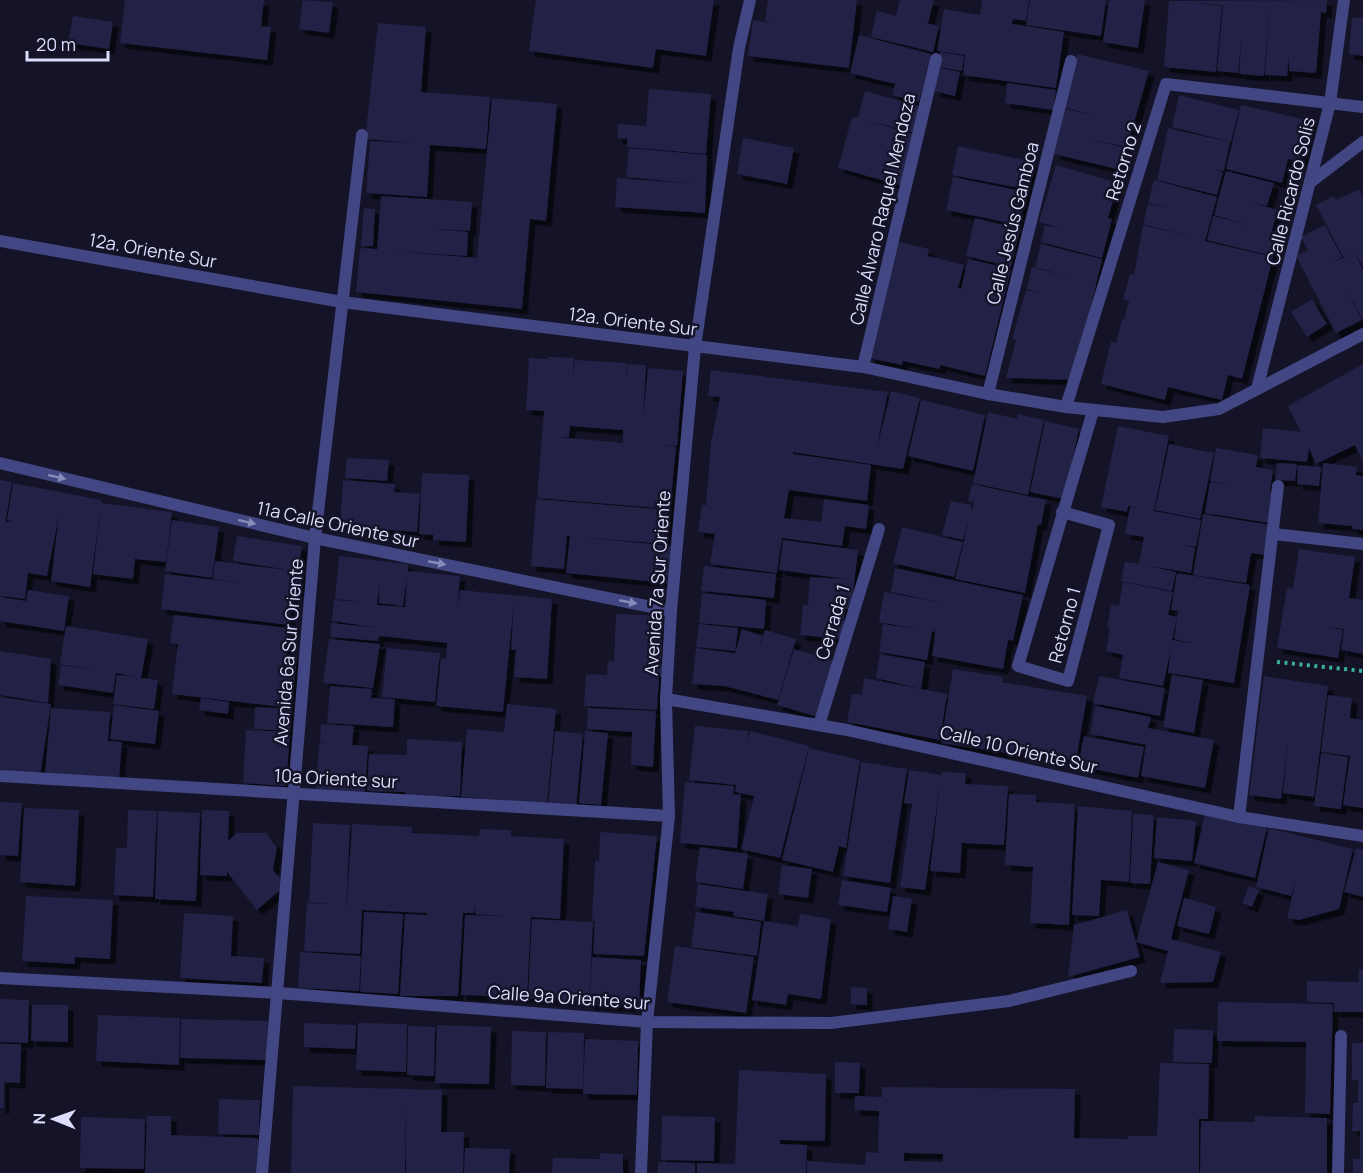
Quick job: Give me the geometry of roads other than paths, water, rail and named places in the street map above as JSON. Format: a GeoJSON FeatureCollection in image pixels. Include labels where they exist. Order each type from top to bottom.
{"type":"FeatureCollection","features":[{"type":"Feature","properties":{"kind":"street","name":"Avenida 7a Sur Oriente"},"geometry":{"type":"LineString","coordinates":[[641,1173],[647,1022],[669,816],[666,699],[671,610],[695,347],[739,48],[750,0]]}},
{"type":"Feature","properties":{"kind":"street","name":"Calle Ricardo Solis"},"geometry":{"type":"LineString","coordinates":[[1257,389],[1312,181],[1330,103],[1344,0]]}},
{"type":"Feature","properties":{"kind":"street","name":"Calle Álvaro Raquel Mendoza"},"geometry":{"type":"LineString","coordinates":[[863,367],[936,59]]}},
{"type":"Feature","properties":{"kind":"street","name":"Calle Jesús Gamboa"},"geometry":{"type":"LineString","coordinates":[[988,394],[1071,61]]}},
{"type":"Feature","properties":{"kind":"street","name":"Retorno 2"},"geometry":{"type":"LineString","coordinates":[[1066,407],[1166,84],[1330,103]]}},
{"type":"Feature","properties":{"kind":"street"},"geometry":{"type":"LineString","coordinates":[[1330,103],[1363,107]]}},
{"type":"Feature","properties":{"kind":"street","name":"Avenida 6a Sur Oriente"},"geometry":{"type":"LineString","coordinates":[[262,1173],[315,538],[362,135]]}},
{"type":"Feature","properties":{"kind":"street"},"geometry":{"type":"LineString","coordinates":[[1312,181],[1363,142]]}},
{"type":"Feature","properties":{"kind":"street","name":"12a. Oriente Sur"},"geometry":{"type":"LineString","coordinates":[[0,241],[342,302],[863,367],[988,394],[1093,411],[1163,417],[1219,409],[1363,334]]}},
{"type":"Feature","properties":{"kind":"street","name":"Retorno 1"},"geometry":{"type":"LineString","coordinates":[[1062,512],[1108,525],[1068,681],[1018,666],[1062,512],[1093,411]]}},
{"type":"Feature","properties":{"kind":"street","name":"11a Calle Oriente sur"},"geometry":{"type":"LineString","coordinates":[[0,463],[315,538],[671,610]]}},
{"type":"Feature","properties":{"kind":"street"},"geometry":{"type":"LineString","coordinates":[[1239,817],[1278,486]]}},
{"type":"Feature","properties":{"kind":"street","name":"Cerrada 1"},"geometry":{"type":"LineString","coordinates":[[819,725],[879,529]]}},
{"type":"Feature","properties":{"kind":"street"},"geometry":{"type":"LineString","coordinates":[[1274,534],[1363,544]]}},
{"type":"Feature","properties":{"kind":"street","name":"Calle 10 Oriente Sur"},"geometry":{"type":"LineString","coordinates":[[666,699],[819,725],[1239,817],[1363,836]]}},
{"type":"Feature","properties":{"kind":"street","name":"10a Oriente sur"},"geometry":{"type":"LineString","coordinates":[[0,776],[669,816]]}},
{"type":"Feature","properties":{"kind":"street","name":"Calle 9a Oriente sur"},"geometry":{"type":"LineString","coordinates":[[0,978],[278,993],[647,1022],[831,1023],[1008,1001],[1131,971]]}},
{"type":"Feature","properties":{"kind":"street"},"geometry":{"type":"LineString","coordinates":[[1338,1173],[1341,1036]]}}]}
